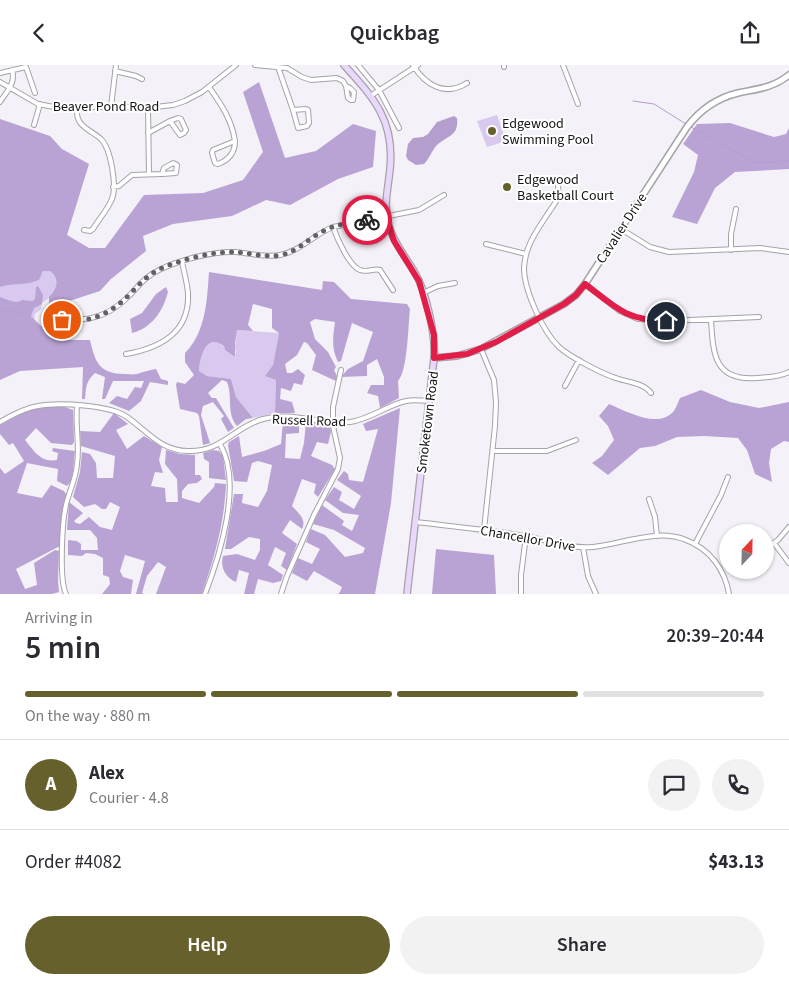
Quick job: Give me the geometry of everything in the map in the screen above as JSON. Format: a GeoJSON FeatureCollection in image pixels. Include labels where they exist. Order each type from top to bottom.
{"type":"FeatureCollection","features":[{"type":"Feature","properties":{"kind":"main road","name":"Smoketown Road"},"geometry":{"type":"LineString","coordinates":[[344,65],[372,95],[383,116],[389,143],[390,165],[385,196],[386,216],[394,241],[416,275],[423,293],[434,335],[434,358],[407,594]]}},
{"type":"Feature","properties":{"kind":"street"},"geometry":{"type":"LineString","coordinates":[[111,107],[116,65]]}},
{"type":"Feature","properties":{"kind":"street","name":"Beaver Pond Road"},"geometry":{"type":"LineString","coordinates":[[0,82],[40,104],[64,108],[148,107],[180,103],[195,97],[236,65]]}},
{"type":"Feature","properties":{"kind":"street"},"geometry":{"type":"LineString","coordinates":[[255,65],[287,68],[311,80],[337,78],[346,86]]}},
{"type":"Feature","properties":{"kind":"street"},"geometry":{"type":"LineString","coordinates":[[358,65],[379,90],[399,128]]}},
{"type":"Feature","properties":{"kind":"street"},"geometry":{"type":"LineString","coordinates":[[562,65],[578,105]]}},
{"type":"Feature","properties":{"kind":"street"},"geometry":{"type":"LineString","coordinates":[[372,95],[415,66],[425,81],[436,88],[453,89],[467,83]]}},
{"type":"Feature","properties":{"kind":"street"},"geometry":{"type":"LineString","coordinates":[[0,73],[26,67],[35,93]]}},
{"type":"Feature","properties":{"kind":"street"},"geometry":{"type":"LineString","coordinates":[[278,67],[297,127],[301,128],[308,125],[307,109],[293,110]]}},
{"type":"Feature","properties":{"kind":"street"},"geometry":{"type":"LineString","coordinates":[[0,102],[10,88],[14,77],[12,70]]}},
{"type":"Feature","properties":{"kind":"street"},"geometry":{"type":"LineString","coordinates":[[115,71],[142,79]]}},
{"type":"Feature","properties":{"kind":"street","name":"Cavalier Drive"},"geometry":{"type":"LineString","coordinates":[[434,358],[458,356],[481,349],[570,300],[585,284],[687,127],[700,112],[719,99],[735,93],[764,88],[778,83],[789,75]]}},
{"type":"Feature","properties":{"kind":"street"},"geometry":{"type":"LineString","coordinates":[[209,87],[228,117],[233,129],[234,141],[234,149],[230,157],[218,164],[215,163],[212,153],[214,149],[234,141]]}},
{"type":"Feature","properties":{"kind":"street"},"geometry":{"type":"LineString","coordinates":[[34,125],[40,104]]}},
{"type":"Feature","properties":{"kind":"street"},"geometry":{"type":"LineString","coordinates":[[148,107],[149,174]]}},
{"type":"Feature","properties":{"kind":"street"},"geometry":{"type":"LineString","coordinates":[[77,108],[77,118],[81,125],[102,140],[108,149],[113,187],[111,201],[93,229],[84,230]]}},
{"type":"Feature","properties":{"kind":"street"},"geometry":{"type":"LineString","coordinates":[[148,133],[170,121],[180,118],[186,131],[178,135],[170,121]]}},
{"type":"Feature","properties":{"kind":"street"},"geometry":{"type":"LineString","coordinates":[[113,187],[119,186],[132,175],[162,174]]}},
{"type":"Feature","properties":{"kind":"street"},"geometry":{"type":"LineString","coordinates":[[558,184],[557,199],[532,238],[526,254],[524,267],[529,296],[554,343],[563,351],[613,377],[642,385],[651,393]]}},
{"type":"Feature","properties":{"kind":"street"},"geometry":{"type":"LineString","coordinates":[[49,318],[78,321],[98,317],[118,306],[152,274],[168,266],[204,256],[230,252],[261,256],[280,255],[295,250],[316,235],[333,227],[419,210],[444,195]]}},
{"type":"Feature","properties":{"kind":"street"},"geometry":{"type":"LineString","coordinates":[[731,250],[732,229],[736,209]]}},
{"type":"Feature","properties":{"kind":"street"},"geometry":{"type":"LineString","coordinates":[[333,227],[340,243],[355,267],[364,271],[380,270],[394,290]]}},
{"type":"Feature","properties":{"kind":"street"},"geometry":{"type":"LineString","coordinates":[[621,229],[650,247],[662,251],[760,248],[789,252]]}},
{"type":"Feature","properties":{"kind":"street"},"geometry":{"type":"LineString","coordinates":[[486,244],[526,254]]}},
{"type":"Feature","properties":{"kind":"street"},"geometry":{"type":"LineString","coordinates":[[126,354],[148,350],[161,344],[172,335],[182,322],[188,298],[182,262]]}},
{"type":"Feature","properties":{"kind":"street"},"geometry":{"type":"LineString","coordinates":[[423,293],[438,286],[455,283]]}},
{"type":"Feature","properties":{"kind":"street"},"geometry":{"type":"LineString","coordinates":[[585,284],[620,311],[638,319],[666,321],[759,317]]}},
{"type":"Feature","properties":{"kind":"street"},"geometry":{"type":"LineString","coordinates":[[711,319],[714,354],[726,372],[749,379],[781,375],[789,372]]}},
{"type":"Feature","properties":{"kind":"street"},"geometry":{"type":"LineString","coordinates":[[481,349],[490,367],[495,385],[496,412],[484,530]]}},
{"type":"Feature","properties":{"kind":"street"},"geometry":{"type":"LineString","coordinates":[[565,385],[579,360]]}},
{"type":"Feature","properties":{"kind":"street"},"geometry":{"type":"LineString","coordinates":[[281,594],[314,515],[338,469],[339,452],[333,422],[334,399],[341,369]]}},
{"type":"Feature","properties":{"kind":"street","name":"Russell Road"},"geometry":{"type":"LineString","coordinates":[[0,422],[22,411],[38,406],[105,408],[121,413],[156,441],[175,450],[199,451],[220,444],[249,424],[271,417],[350,422],[406,401],[429,401]]}},
{"type":"Feature","properties":{"kind":"street"},"geometry":{"type":"LineString","coordinates":[[66,594],[62,580],[65,510],[78,461],[77,406]]}},
{"type":"Feature","properties":{"kind":"street"},"geometry":{"type":"LineString","coordinates":[[493,451],[547,451],[576,440]]}},
{"type":"Feature","properties":{"kind":"street"},"geometry":{"type":"LineString","coordinates":[[205,594],[220,552],[227,512],[229,470],[220,444]]}},
{"type":"Feature","properties":{"kind":"street"},"geometry":{"type":"LineString","coordinates":[[695,544],[728,477]]}},
{"type":"Feature","properties":{"kind":"street"},"geometry":{"type":"LineString","coordinates":[[649,499],[655,517],[657,536]]}},
{"type":"Feature","properties":{"kind":"street","name":"Chancellor Drive"},"geometry":{"type":"LineString","coordinates":[[415,522],[526,536],[566,546],[583,547],[657,536],[679,538],[695,544],[712,557],[719,567]]}},
{"type":"Feature","properties":{"kind":"street"},"geometry":{"type":"LineString","coordinates":[[789,527],[774,543],[789,563]]}},
{"type":"Feature","properties":{"kind":"street"},"geometry":{"type":"LineString","coordinates":[[521,594],[521,575],[526,536]]}},
{"type":"Feature","properties":{"kind":"street"},"geometry":{"type":"LineString","coordinates":[[583,547],[588,576],[596,594]]}},
{"type":"Feature","properties":{"kind":"street","name":"Chancellor Drive"},"geometry":{"type":"LineString","coordinates":[[724,579],[729,594]]}},
{"type":"Feature","properties":{"kind":"shaded area"},"geometry":{"type":"Polygon","coordinates":[[[259,82],[285,158],[316,151],[353,124],[376,131],[373,167],[338,179],[290,205],[266,200],[232,216],[173,224],[143,236],[146,251],[111,279],[100,291],[54,306],[49,306],[49,297],[54,291],[56,284],[55,277],[50,271],[43,271],[39,280],[34,282],[0,287],[0,119],[50,136],[62,149],[89,164],[67,235],[89,248],[105,248],[144,195],[203,193],[243,180],[263,152],[243,92],[259,82]]]}},
{"type":"Feature","properties":{"kind":"shaded area","name":"Edgewood Swimming Pool"},"geometry":{"type":"Polygon","coordinates":[[[497,115],[506,141],[487,147],[477,121],[497,115]]]}},
{"type":"Feature","properties":{"kind":"shaded area"},"geometry":{"type":"Polygon","coordinates":[[[454,116],[457,118],[456,129],[436,146],[424,164],[416,165],[408,160],[406,156],[408,144],[413,138],[423,137],[428,134],[437,122],[454,116]]]}},
{"type":"Feature","properties":{"kind":"shaded area"},"geometry":{"type":"Polygon","coordinates":[[[730,123],[774,137],[786,134],[789,128],[789,169],[735,172],[715,188],[697,224],[672,217],[694,172],[698,155],[683,144],[697,124],[730,123]]]}},
{"type":"Feature","properties":{"kind":"shaded area"},"geometry":{"type":"Polygon","coordinates":[[[0,227],[41,275],[43,271],[50,271],[54,275],[56,284],[53,293],[42,303],[41,309],[35,314],[30,365],[0,379],[0,227]]]}},
{"type":"Feature","properties":{"kind":"shaded area"},"geometry":{"type":"Polygon","coordinates":[[[209,272],[322,290],[323,281],[334,282],[351,299],[407,304],[410,309],[408,336],[404,367],[398,381],[399,398],[380,408],[378,396],[367,393],[371,385],[384,385],[384,377],[377,359],[367,365],[367,376],[341,377],[348,369],[363,361],[373,332],[352,323],[341,361],[338,362],[333,347],[335,322],[315,319],[310,322],[315,339],[328,352],[336,367],[334,370],[337,376],[336,381],[312,370],[316,355],[307,343],[304,342],[297,355],[285,364],[287,373],[292,373],[298,369],[305,375],[302,385],[294,383],[291,391],[281,388],[280,399],[292,402],[295,413],[275,413],[276,380],[265,376],[273,365],[279,333],[272,328],[272,309],[253,304],[248,325],[253,331],[237,330],[235,356],[225,350],[224,346],[218,342],[208,344],[201,359],[199,371],[207,376],[231,379],[236,397],[253,418],[246,419],[237,426],[232,416],[229,388],[227,382],[222,380],[208,393],[212,398],[216,398],[234,428],[228,432],[221,419],[224,416],[213,402],[203,406],[201,415],[210,443],[203,445],[199,416],[197,413],[180,409],[176,385],[177,382],[185,384],[194,375],[185,362],[185,353],[192,345],[201,326],[206,304],[209,272]]]}},
{"type":"Feature","properties":{"kind":"shaded area"},"geometry":{"type":"Polygon","coordinates":[[[38,286],[43,295],[42,304],[34,308],[31,316],[41,326],[61,328],[64,340],[90,340],[96,360],[109,372],[134,374],[156,369],[161,379],[168,381],[168,385],[150,382],[141,401],[129,411],[109,403],[117,396],[127,399],[135,387],[141,388],[144,381],[113,381],[105,399],[102,399],[105,377],[95,373],[87,385],[85,399],[82,399],[83,367],[20,371],[0,380],[0,297],[14,302],[22,300],[33,301],[35,299],[36,287],[38,286]]]}},
{"type":"Feature","properties":{"kind":"shaded area"},"geometry":{"type":"Polygon","coordinates":[[[166,287],[168,292],[166,299],[156,318],[139,331],[132,333],[130,319],[142,313],[156,294],[166,287]]]}},
{"type":"Feature","properties":{"kind":"shaded area"},"geometry":{"type":"Polygon","coordinates":[[[237,330],[279,333],[273,365],[266,376],[276,380],[275,413],[253,418],[236,397],[231,379],[207,376],[199,371],[203,353],[208,344],[218,342],[232,355],[236,354],[237,330]]]}},
{"type":"Feature","properties":{"kind":"shaded area"},"geometry":{"type":"Polygon","coordinates":[[[701,390],[730,402],[759,408],[789,402],[789,442],[784,441],[771,449],[769,463],[772,482],[755,474],[747,450],[738,438],[677,437],[655,446],[640,448],[608,475],[592,463],[602,456],[614,440],[608,426],[599,416],[609,404],[641,417],[659,419],[673,412],[680,398],[701,390]]]}},
{"type":"Feature","properties":{"kind":"shaded area"},"geometry":{"type":"Polygon","coordinates":[[[43,407],[65,407],[73,410],[74,442],[72,445],[51,443],[36,428],[25,440],[38,455],[47,460],[57,460],[58,453],[52,451],[53,448],[75,451],[72,480],[67,486],[57,481],[58,469],[27,463],[17,493],[42,498],[51,485],[64,491],[66,494],[62,515],[60,546],[16,569],[25,589],[37,585],[34,563],[55,550],[59,551],[59,592],[52,594],[0,594],[0,468],[5,474],[24,461],[13,443],[9,445],[0,434],[0,425],[25,412],[43,407]]]}},
{"type":"Feature","properties":{"kind":"shaded area"},"geometry":{"type":"Polygon","coordinates":[[[400,408],[391,503],[375,594],[338,594],[342,587],[314,571],[307,581],[292,573],[298,558],[312,564],[320,549],[306,542],[311,529],[325,535],[345,557],[363,553],[365,548],[334,530],[313,524],[322,505],[344,521],[342,525],[352,531],[359,515],[343,513],[325,500],[334,487],[342,492],[339,500],[354,509],[361,496],[337,480],[344,471],[348,474],[349,480],[363,482],[378,429],[366,431],[363,424],[400,408]]]}},
{"type":"Feature","properties":{"kind":"shaded area"},"geometry":{"type":"Polygon","coordinates":[[[114,413],[128,424],[116,430],[127,449],[144,436],[162,447],[159,460],[163,473],[155,472],[151,486],[165,488],[166,502],[178,502],[177,479],[165,464],[166,450],[180,454],[195,455],[195,475],[200,475],[202,479],[197,483],[188,484],[182,491],[182,498],[199,503],[214,487],[215,483],[226,484],[218,540],[202,594],[156,594],[166,567],[158,562],[147,576],[142,593],[144,594],[136,594],[145,561],[125,555],[120,571],[123,577],[133,580],[131,594],[102,594],[110,584],[109,577],[103,575],[103,558],[95,554],[86,553],[82,556],[68,555],[68,540],[77,541],[81,544],[81,550],[98,550],[97,538],[90,530],[67,530],[69,502],[83,513],[74,521],[76,523],[80,524],[89,517],[100,527],[112,530],[120,507],[110,502],[106,509],[102,509],[95,504],[84,507],[73,497],[80,472],[82,452],[90,454],[96,463],[97,478],[113,478],[115,456],[81,446],[80,431],[100,432],[114,413]]]}},
{"type":"Feature","properties":{"kind":"shaded area"},"geometry":{"type":"Polygon","coordinates":[[[283,421],[299,421],[299,433],[286,434],[285,458],[300,459],[306,422],[325,424],[330,427],[331,432],[328,444],[317,442],[311,456],[332,465],[335,469],[318,497],[314,493],[316,484],[302,479],[292,506],[303,519],[302,529],[290,520],[282,533],[297,544],[287,570],[281,566],[286,553],[275,547],[268,565],[283,575],[281,581],[273,583],[258,579],[254,594],[244,594],[249,573],[239,570],[236,582],[232,580],[223,568],[223,556],[237,554],[255,560],[260,550],[260,539],[249,537],[231,549],[225,549],[234,494],[243,494],[242,503],[258,507],[267,491],[272,465],[258,461],[252,463],[247,482],[234,481],[228,445],[229,442],[239,436],[242,457],[281,444],[283,421]]]}},
{"type":"Feature","properties":{"kind":"shaded area"},"geometry":{"type":"Polygon","coordinates":[[[213,450],[219,451],[223,456],[226,480],[209,478],[209,462],[204,459],[203,453],[213,450]]]}},
{"type":"Feature","properties":{"kind":"shaded area"},"geometry":{"type":"Polygon","coordinates":[[[436,549],[494,555],[496,594],[432,594],[436,549]]]}},
{"type":"Feature","properties":{"kind":"waterway"},"geometry":{"type":"LineString","coordinates":[[633,101],[654,104],[686,124]]}},
{"type":"Feature","properties":{"kind":"waterway"},"geometry":{"type":"LineString","coordinates":[[691,127],[756,163],[789,161]]}},
{"type":"Feature","properties":{"kind":"waterway"},"geometry":{"type":"LineString","coordinates":[[0,309],[21,314]]}},
{"type":"Feature","properties":{"kind":"way so far"},"geometry":{"type":"LineString","coordinates":[[62,320],[86,320],[104,314],[118,306],[147,277],[168,266],[204,256],[230,252],[261,256],[280,255],[302,247],[316,235],[328,229],[367,220]]}},
{"type":"Feature","properties":{"kind":"place","name":"Edgewood Swimming Pool"},"geometry":{"type":"Point","coordinates":[492,131]}},
{"type":"Feature","properties":{"kind":"place","name":"Edgewood Basketball Court"},"geometry":{"type":"Point","coordinates":[507,187]}},
{"type":"Feature","properties":{"kind":"route"},"geometry":{"type":"LineString","coordinates":[[367,220],[386,216],[394,241],[419,281],[434,335],[434,358],[467,354],[496,342],[564,304],[576,295],[585,284],[620,311],[632,317],[666,321]]}}]}
